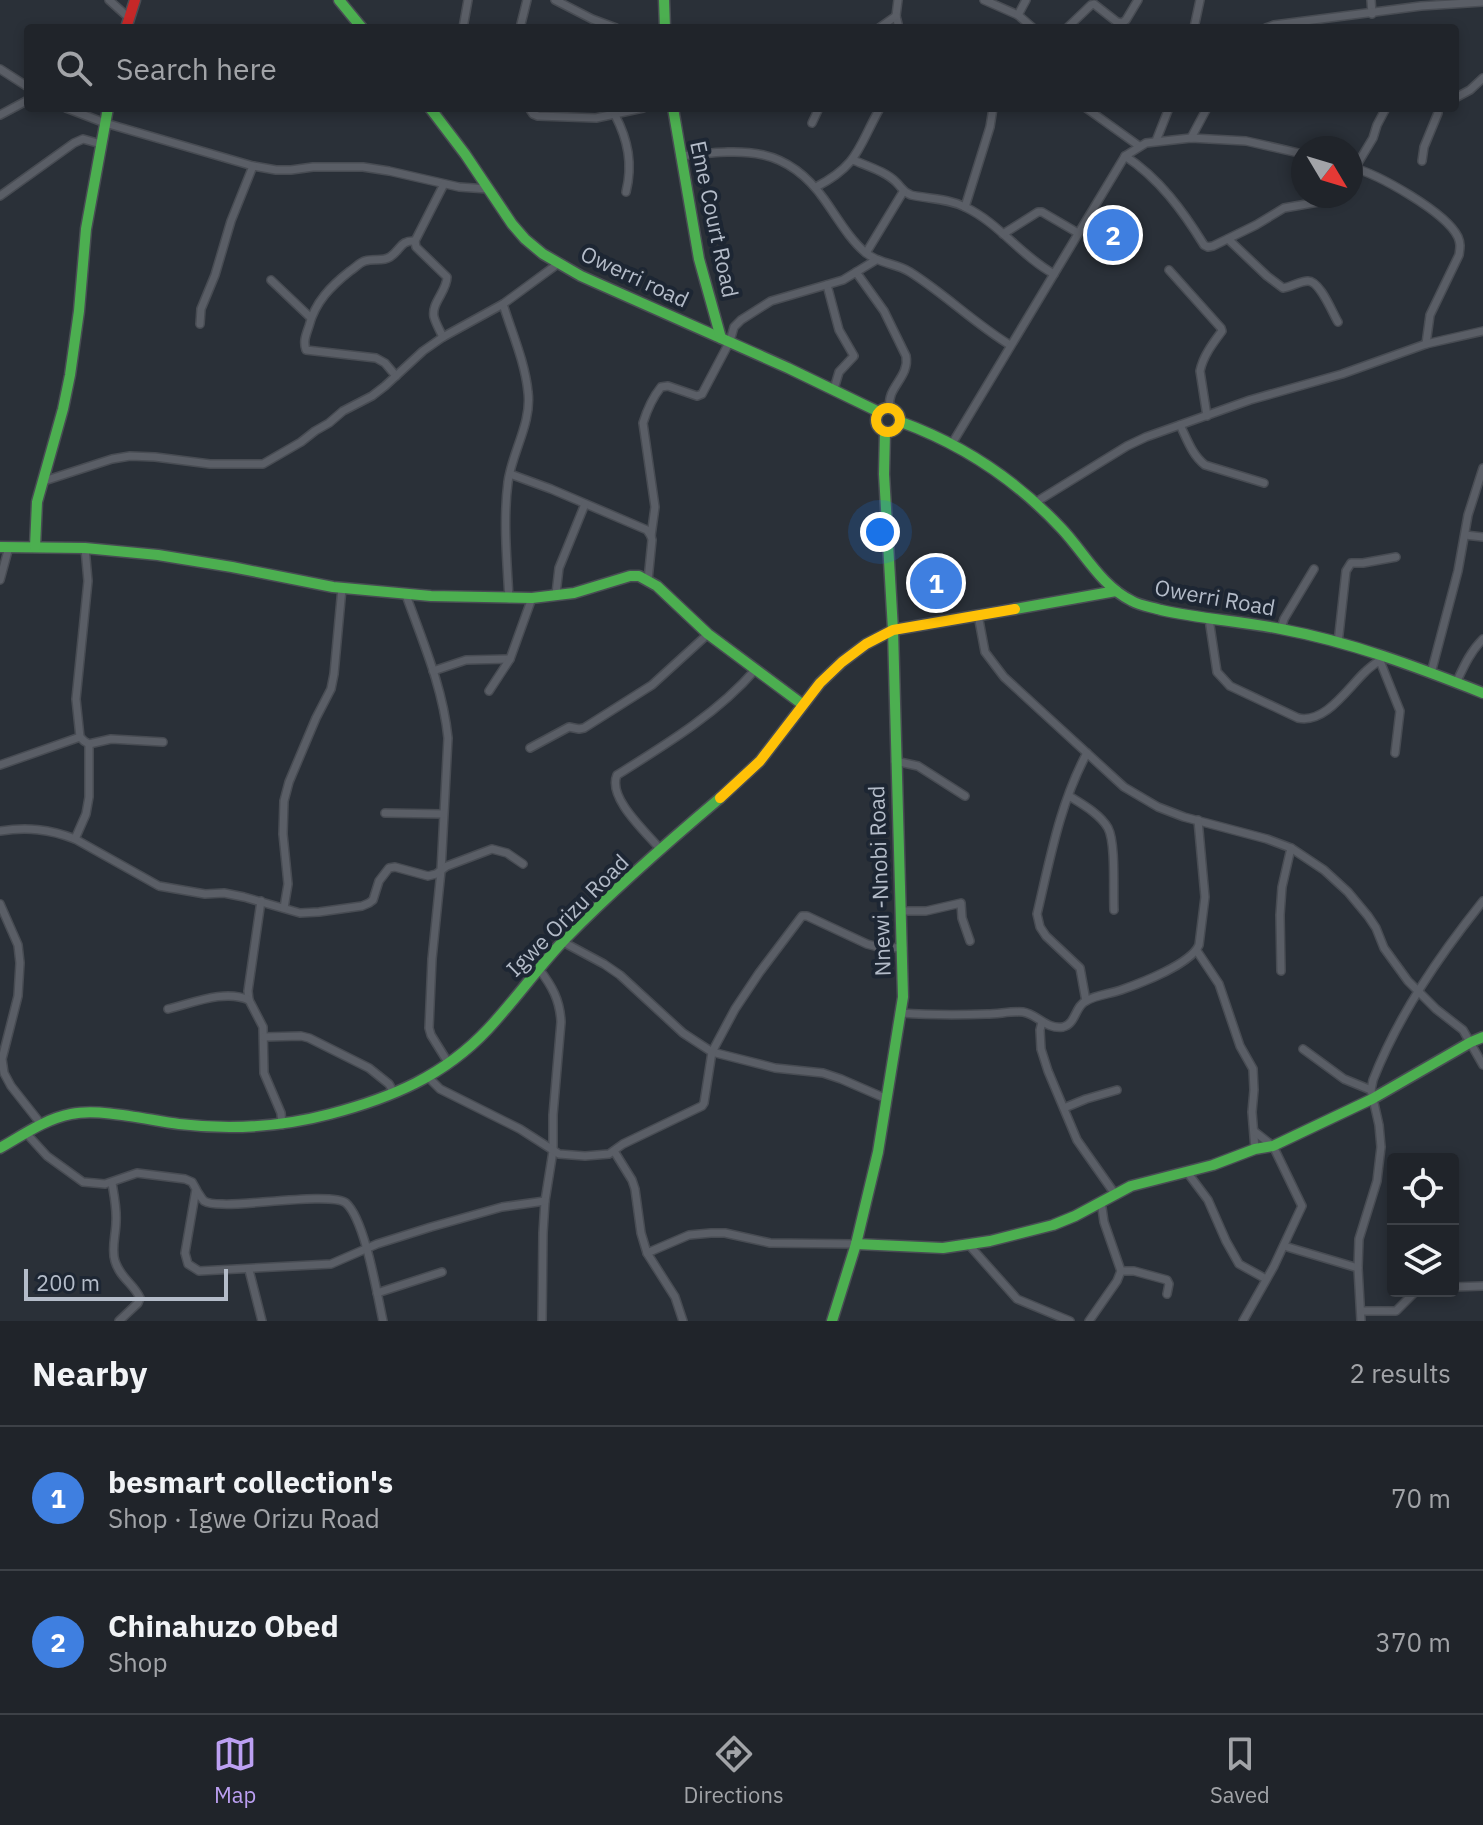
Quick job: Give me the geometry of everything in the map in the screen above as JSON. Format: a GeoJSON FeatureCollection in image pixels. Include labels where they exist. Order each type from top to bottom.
{"type":"FeatureCollection","features":[{"type":"Feature","properties":{"kind":"main road"},"geometry":{"type":"LineString","coordinates":[[127,23],[135,0]]}},
{"type":"Feature","properties":{"kind":"main road"},"geometry":{"type":"LineString","coordinates":[[339,0],[359,24]]}},
{"type":"Feature","properties":{"kind":"main road"},"geometry":{"type":"LineString","coordinates":[[664,0],[665,24]]}},
{"type":"Feature","properties":{"kind":"main road"},"geometry":{"type":"LineString","coordinates":[[35,547],[37,502],[70,375],[86,229],[107,112]]}},
{"type":"Feature","properties":{"kind":"main road","name":"Owerri road"},"geometry":{"type":"LineString","coordinates":[[434,112],[510,221],[534,247],[559,263],[884,410]]}},
{"type":"Feature","properties":{"kind":"main road","name":"Eme Court Road"},"geometry":{"type":"LineString","coordinates":[[674,112],[699,259],[726,340]]}},
{"type":"Feature","properties":{"kind":"main road"},"geometry":{"type":"LineString","coordinates":[[884,410],[898,412],[901,422],[897,429],[885,432],[877,424],[884,410]]}},
{"type":"Feature","properties":{"kind":"main road","name":"Owerri Road"},"geometry":{"type":"LineString","coordinates":[[901,422],[953,442],[1004,475],[1036,502],[1116,591],[1142,605],[1185,615],[1281,629],[1338,643],[1483,693]]}},
{"type":"Feature","properties":{"kind":"main road","name":"Nnewi -Nnobi Road"},"geometry":{"type":"LineString","coordinates":[[832,1321],[856,1244],[878,1152],[901,1013],[902,911],[893,630],[884,474],[885,432]]}},
{"type":"Feature","properties":{"kind":"main road"},"geometry":{"type":"LineString","coordinates":[[4,547],[85,548],[174,557],[342,588],[406,595],[532,598],[574,593],[639,576],[669,596],[708,634],[802,704]]}},
{"type":"Feature","properties":{"kind":"main road","name":"Igwe Orizu Road"},"geometry":{"type":"LineString","coordinates":[[0,1148],[41,1124],[71,1114],[95,1113],[201,1126],[242,1128],[282,1125],[336,1113],[394,1093],[428,1077],[449,1064],[487,1029],[563,942],[746,775],[826,677],[874,638],[893,630],[1116,591]]}},
{"type":"Feature","properties":{"kind":"main road"},"geometry":{"type":"LineString","coordinates":[[856,1244],[943,1248],[990,1241],[1053,1225],[1131,1186],[1273,1146],[1325,1123],[1372,1094],[1483,1037]]}},
{"type":"Feature","properties":{"kind":"street"},"geometry":{"type":"LineString","coordinates":[[109,0],[127,23]]}},
{"type":"Feature","properties":{"kind":"street"},"geometry":{"type":"LineString","coordinates":[[464,24],[468,0]]}},
{"type":"Feature","properties":{"kind":"street"},"geometry":{"type":"LineString","coordinates":[[521,24],[527,0]]}},
{"type":"Feature","properties":{"kind":"street"},"geometry":{"type":"LineString","coordinates":[[555,0],[605,24]]}},
{"type":"Feature","properties":{"kind":"street"},"geometry":{"type":"LineString","coordinates":[[898,0],[898,24]]}},
{"type":"Feature","properties":{"kind":"street"},"geometry":{"type":"LineString","coordinates":[[984,0],[1028,24]]}},
{"type":"Feature","properties":{"kind":"street"},"geometry":{"type":"LineString","coordinates":[[1017,24],[1026,0]]}},
{"type":"Feature","properties":{"kind":"street"},"geometry":{"type":"LineString","coordinates":[[1071,24],[1094,4],[1122,23],[1138,0]]}},
{"type":"Feature","properties":{"kind":"street"},"geometry":{"type":"LineString","coordinates":[[1195,24],[1200,0]]}},
{"type":"Feature","properties":{"kind":"street"},"geometry":{"type":"LineString","coordinates":[[1371,0],[1372,14]]}},
{"type":"Feature","properties":{"kind":"street"},"geometry":{"type":"LineString","coordinates":[[1283,24],[1421,6],[1483,2]]}},
{"type":"Feature","properties":{"kind":"street"},"geometry":{"type":"LineString","coordinates":[[885,24],[896,16]]}},
{"type":"Feature","properties":{"kind":"street"},"geometry":{"type":"LineString","coordinates":[[0,69],[24,84]]}},
{"type":"Feature","properties":{"kind":"street"},"geometry":{"type":"LineString","coordinates":[[1459,96],[1483,78]]}},
{"type":"Feature","properties":{"kind":"street"},"geometry":{"type":"LineString","coordinates":[[0,115],[24,102]]}},
{"type":"Feature","properties":{"kind":"street"},"geometry":{"type":"LineString","coordinates":[[76,112],[253,166],[276,170],[363,167],[444,184],[488,189]]}},
{"type":"Feature","properties":{"kind":"street"},"geometry":{"type":"LineString","coordinates":[[532,112],[538,116],[581,119],[627,112]]}},
{"type":"Feature","properties":{"kind":"street"},"geometry":{"type":"LineString","coordinates":[[812,123],[817,112]]}},
{"type":"Feature","properties":{"kind":"street"},"geometry":{"type":"LineString","coordinates":[[816,187],[835,177],[853,160],[878,112]]}},
{"type":"Feature","properties":{"kind":"street"},"geometry":{"type":"LineString","coordinates":[[965,207],[992,112]]}},
{"type":"Feature","properties":{"kind":"street"},"geometry":{"type":"LineString","coordinates":[[1092,112],[1139,146]]}},
{"type":"Feature","properties":{"kind":"street"},"geometry":{"type":"LineString","coordinates":[[1156,141],[1167,112]]}},
{"type":"Feature","properties":{"kind":"street"},"geometry":{"type":"LineString","coordinates":[[1191,138],[1205,112]]}},
{"type":"Feature","properties":{"kind":"street"},"geometry":{"type":"LineString","coordinates":[[1363,152],[1384,112]]}},
{"type":"Feature","properties":{"kind":"street"},"geometry":{"type":"LineString","coordinates":[[1422,161],[1424,147],[1438,112]]}},
{"type":"Feature","properties":{"kind":"street"},"geometry":{"type":"LineString","coordinates":[[615,115],[626,138],[629,157],[630,174],[626,192]]}},
{"type":"Feature","properties":{"kind":"street"},"geometry":{"type":"LineString","coordinates":[[953,442],[1125,156],[1139,146],[1156,141],[1191,138],[1246,141],[1291,151]]}},
{"type":"Feature","properties":{"kind":"street"},"geometry":{"type":"LineString","coordinates":[[0,196],[74,143],[83,139],[101,144]]}},
{"type":"Feature","properties":{"kind":"street"},"geometry":{"type":"LineString","coordinates":[[680,156],[735,151],[755,153],[794,167],[816,187],[866,253],[876,260],[906,269],[1010,345]]}},
{"type":"Feature","properties":{"kind":"street"},"geometry":{"type":"LineString","coordinates":[[1125,156],[1152,176],[1208,247],[1291,207]]}},
{"type":"Feature","properties":{"kind":"street"},"geometry":{"type":"LineString","coordinates":[[853,160],[891,178],[903,192],[965,207],[1003,234],[1038,265],[1054,274]]}},
{"type":"Feature","properties":{"kind":"street"},"geometry":{"type":"LineString","coordinates":[[200,324],[201,309],[253,166]]}},
{"type":"Feature","properties":{"kind":"street"},"geometry":{"type":"LineString","coordinates":[[1363,172],[1435,212],[1459,238],[1459,255],[1430,315],[1426,344]]}},
{"type":"Feature","properties":{"kind":"street"},"geometry":{"type":"LineString","coordinates":[[443,337],[434,316],[448,284],[447,277],[416,247],[415,241],[444,184]]}},
{"type":"Feature","properties":{"kind":"street"},"geometry":{"type":"LineString","coordinates":[[866,253],[903,192]]}},
{"type":"Feature","properties":{"kind":"street"},"geometry":{"type":"LineString","coordinates":[[1003,234],[1038,212],[1078,233]]}},
{"type":"Feature","properties":{"kind":"street"},"geometry":{"type":"LineString","coordinates":[[1228,239],[1283,288],[1307,281],[1314,283],[1338,322]]}},
{"type":"Feature","properties":{"kind":"street"},"geometry":{"type":"LineString","coordinates":[[396,376],[376,358],[306,350],[304,344],[311,318],[327,291],[362,262],[389,258],[403,243],[415,241]]}},
{"type":"Feature","properties":{"kind":"street"},"geometry":{"type":"LineString","coordinates":[[648,580],[655,507],[643,423],[661,387],[668,386],[697,396],[702,394],[734,327],[771,301],[843,280],[876,260]]}},
{"type":"Feature","properties":{"kind":"street"},"geometry":{"type":"LineString","coordinates":[[44,481],[130,456],[210,464],[263,464],[301,442],[343,411],[372,396],[423,351],[503,304],[559,263]]}},
{"type":"Feature","properties":{"kind":"street"},"geometry":{"type":"LineString","coordinates":[[1169,270],[1222,331],[1201,365],[1207,416]]}},
{"type":"Feature","properties":{"kind":"street"},"geometry":{"type":"LineString","coordinates":[[856,272],[884,311],[906,356],[905,373],[884,410]]}},
{"type":"Feature","properties":{"kind":"street"},"geometry":{"type":"LineString","coordinates":[[271,280],[311,318]]}},
{"type":"Feature","properties":{"kind":"street"},"geometry":{"type":"LineString","coordinates":[[827,285],[839,330],[854,356],[839,372],[834,389]]}},
{"type":"Feature","properties":{"kind":"street"},"geometry":{"type":"LineString","coordinates":[[503,304],[529,396],[510,474],[507,503],[509,599]]}},
{"type":"Feature","properties":{"kind":"street"},"geometry":{"type":"LineString","coordinates":[[1036,502],[1127,446],[1180,425],[1426,344],[1483,331]]}},
{"type":"Feature","properties":{"kind":"street"},"geometry":{"type":"LineString","coordinates":[[1180,425],[1199,460],[1217,469],[1264,483]]}},
{"type":"Feature","properties":{"kind":"street"},"geometry":{"type":"LineString","coordinates":[[1431,673],[1455,583],[1468,515],[1483,468]]}},
{"type":"Feature","properties":{"kind":"street"},"geometry":{"type":"LineString","coordinates":[[510,474],[647,530],[651,536]]}},
{"type":"Feature","properties":{"kind":"street"},"geometry":{"type":"LineString","coordinates":[[556,594],[559,568],[585,504]]}},
{"type":"Feature","properties":{"kind":"street"},"geometry":{"type":"LineString","coordinates":[[1465,535],[1483,537]]}},
{"type":"Feature","properties":{"kind":"street"},"geometry":{"type":"LineString","coordinates":[[0,580],[4,547]]}},
{"type":"Feature","properties":{"kind":"street"},"geometry":{"type":"LineString","coordinates":[[85,548],[88,581],[76,699],[80,737],[89,744],[111,739],[163,742]]}},
{"type":"Feature","properties":{"kind":"street"},"geometry":{"type":"LineString","coordinates":[[1338,643],[1348,566],[1396,557]]}},
{"type":"Feature","properties":{"kind":"street"},"geometry":{"type":"LineString","coordinates":[[1281,629],[1314,569]]}},
{"type":"Feature","properties":{"kind":"street"},"geometry":{"type":"LineString","coordinates":[[284,908],[288,884],[282,822],[284,801],[289,782],[331,689],[342,588]]}},
{"type":"Feature","properties":{"kind":"street"},"geometry":{"type":"LineString","coordinates":[[406,595],[444,706],[448,738],[429,1028],[449,1064]]}},
{"type":"Feature","properties":{"kind":"street"},"geometry":{"type":"LineString","coordinates":[[489,691],[510,659],[532,598]]}},
{"type":"Feature","properties":{"kind":"street"},"geometry":{"type":"LineString","coordinates":[[978,615],[985,652],[1004,677],[1124,787],[1158,807],[1291,848],[1324,870],[1348,892],[1376,928],[1394,965],[1436,1009],[1463,1030],[1483,1065]]}},
{"type":"Feature","properties":{"kind":"street"},"geometry":{"type":"LineString","coordinates":[[1209,619],[1217,672],[1224,681],[1306,720],[1323,713],[1382,658],[1400,711],[1395,753]]}},
{"type":"Feature","properties":{"kind":"street"},"geometry":{"type":"LineString","coordinates":[[530,748],[569,727],[584,728],[652,685],[708,634]]}},
{"type":"Feature","properties":{"kind":"street"},"geometry":{"type":"LineString","coordinates":[[1456,683],[1466,660],[1483,639]]}},
{"type":"Feature","properties":{"kind":"street"},"geometry":{"type":"LineString","coordinates":[[433,671],[466,660],[510,659]]}},
{"type":"Feature","properties":{"kind":"street"},"geometry":{"type":"LineString","coordinates":[[661,850],[623,804],[614,786],[617,775],[668,743],[743,684],[755,670]]}},
{"type":"Feature","properties":{"kind":"street"},"geometry":{"type":"LineString","coordinates":[[0,765],[80,737]]}},
{"type":"Feature","properties":{"kind":"street"},"geometry":{"type":"LineString","coordinates":[[75,839],[86,814],[89,797],[89,744]]}},
{"type":"Feature","properties":{"kind":"street"},"geometry":{"type":"LineString","coordinates":[[1086,1001],[1080,968],[1046,936],[1037,914],[1058,826],[1087,753]]}},
{"type":"Feature","properties":{"kind":"street"},"geometry":{"type":"LineString","coordinates":[[895,761],[918,766],[965,796]]}},
{"type":"Feature","properties":{"kind":"street"},"geometry":{"type":"LineString","coordinates":[[1069,796],[1100,818],[1108,828],[1114,910]]}},
{"type":"Feature","properties":{"kind":"street"},"geometry":{"type":"LineString","coordinates":[[385,813],[443,814]]}},
{"type":"Feature","properties":{"kind":"street"},"geometry":{"type":"LineString","coordinates":[[901,1013],[938,1016],[1024,1012],[1054,1027],[1064,1027],[1086,1001],[1122,989],[1190,957],[1199,945],[1205,897],[1198,820]]}},
{"type":"Feature","properties":{"kind":"street"},"geometry":{"type":"LineString","coordinates":[[0,831],[45,829],[75,839],[159,886],[205,894],[224,893],[300,913],[362,906],[373,900],[379,881],[389,868],[428,876],[492,849],[507,853],[523,864]]}},
{"type":"Feature","properties":{"kind":"street"},"geometry":{"type":"LineString","coordinates":[[1281,971],[1282,887],[1291,848]]}},
{"type":"Feature","properties":{"kind":"street"},"geometry":{"type":"LineString","coordinates":[[261,901],[248,991],[249,1000],[263,1027],[264,1073],[281,1113],[282,1125]]}},
{"type":"Feature","properties":{"kind":"street"},"geometry":{"type":"LineString","coordinates":[[1361,1321],[1359,1239],[1377,1181],[1381,1147],[1372,1094],[1376,1071],[1417,990],[1483,901]]}},
{"type":"Feature","properties":{"kind":"street"},"geometry":{"type":"LineString","coordinates":[[902,911],[926,911],[961,903],[962,918],[970,941]]}},
{"type":"Feature","properties":{"kind":"street"},"geometry":{"type":"LineString","coordinates":[[0,904],[18,945],[20,963],[18,996],[2,1059],[4,1073],[41,1124]]}},
{"type":"Feature","properties":{"kind":"street"},"geometry":{"type":"LineString","coordinates":[[428,1077],[440,1089],[520,1129],[559,1154],[609,1154],[623,1144],[702,1106],[712,1052],[735,1009],[802,916],[867,944],[903,948]]}},
{"type":"Feature","properties":{"kind":"street"},"geometry":{"type":"LineString","coordinates":[[563,942],[620,975],[683,1033],[712,1052],[775,1068],[823,1073],[887,1099]]}},
{"type":"Feature","properties":{"kind":"street"},"geometry":{"type":"LineString","coordinates":[[1197,951],[1219,984],[1240,1046],[1253,1069],[1255,1149]]}},
{"type":"Feature","properties":{"kind":"street"},"geometry":{"type":"LineString","coordinates":[[539,969],[551,984],[561,1009],[553,1151],[545,1201],[542,1321]]}},
{"type":"Feature","properties":{"kind":"street"},"geometry":{"type":"LineString","coordinates":[[168,1009],[230,995],[249,1000]]}},
{"type":"Feature","properties":{"kind":"street"},"geometry":{"type":"LineString","coordinates":[[1042,1022],[1041,1049],[1077,1140],[1115,1194]]}},
{"type":"Feature","properties":{"kind":"street"},"geometry":{"type":"LineString","coordinates":[[264,1037],[309,1038],[369,1068],[389,1084],[394,1093]]}},
{"type":"Feature","properties":{"kind":"street"},"geometry":{"type":"LineString","coordinates":[[1303,1049],[1344,1079],[1372,1094]]}},
{"type":"Feature","properties":{"kind":"street"},"geometry":{"type":"LineString","coordinates":[[1064,1108],[1117,1090]]}},
{"type":"Feature","properties":{"kind":"street"},"geometry":{"type":"LineString","coordinates":[[1243,1321],[1302,1206],[1273,1146],[1255,1132]]}},
{"type":"Feature","properties":{"kind":"street"},"geometry":{"type":"LineString","coordinates":[[26,1133],[47,1156],[83,1182],[112,1183],[137,1173],[185,1179],[192,1182],[205,1202],[212,1204],[339,1199],[352,1210],[359,1222],[383,1321]]}},
{"type":"Feature","properties":{"kind":"street"},"geometry":{"type":"LineString","coordinates":[[614,1151],[635,1189],[647,1253],[675,1297],[683,1321]]}},
{"type":"Feature","properties":{"kind":"street"},"geometry":{"type":"LineString","coordinates":[[1187,1172],[1208,1200],[1239,1264],[1266,1279]]}},
{"type":"Feature","properties":{"kind":"street"},"geometry":{"type":"LineString","coordinates":[[112,1183],[117,1217],[115,1260],[124,1280],[140,1298],[119,1321]]}},
{"type":"Feature","properties":{"kind":"street"},"geometry":{"type":"LineString","coordinates":[[196,1189],[185,1253],[188,1264],[199,1271],[331,1264],[431,1227],[502,1207],[545,1201]]}},
{"type":"Feature","properties":{"kind":"street"},"geometry":{"type":"LineString","coordinates":[[1089,1321],[1121,1271],[1104,1222],[1101,1201]]}},
{"type":"Feature","properties":{"kind":"street"},"geometry":{"type":"LineString","coordinates":[[647,1253],[689,1235],[711,1233],[770,1243],[856,1244]]}},
{"type":"Feature","properties":{"kind":"street"},"geometry":{"type":"LineString","coordinates":[[969,1245],[1017,1299],[1070,1321]]}},
{"type":"Feature","properties":{"kind":"street"},"geometry":{"type":"LineString","coordinates":[[1284,1246],[1358,1268]]}},
{"type":"Feature","properties":{"kind":"street"},"geometry":{"type":"LineString","coordinates":[[249,1270],[262,1321]]}},
{"type":"Feature","properties":{"kind":"street"},"geometry":{"type":"LineString","coordinates":[[1121,1271],[1134,1271],[1167,1280],[1167,1294]]}},
{"type":"Feature","properties":{"kind":"street"},"geometry":{"type":"LineString","coordinates":[[377,1293],[442,1272]]}},
{"type":"Feature","properties":{"kind":"street"},"geometry":{"type":"LineString","coordinates":[[1459,1287],[1483,1286]]}},
{"type":"Feature","properties":{"kind":"street"},"geometry":{"type":"LineString","coordinates":[[1361,1311],[1396,1311],[1410,1297]]}},
{"type":"Feature","properties":{"kind":"traffic: fast"},"geometry":{"type":"LineString","coordinates":[[339,0],[359,24]]}},
{"type":"Feature","properties":{"kind":"traffic: fast"},"geometry":{"type":"LineString","coordinates":[[664,0],[665,24]]}},
{"type":"Feature","properties":{"kind":"traffic: fast"},"geometry":{"type":"LineString","coordinates":[[35,547],[37,502],[70,375],[86,229],[107,112]]}},
{"type":"Feature","properties":{"kind":"traffic: fast"},"geometry":{"type":"LineString","coordinates":[[433,112],[512,224],[543,254],[581,276],[879,412]]}},
{"type":"Feature","properties":{"kind":"traffic: fast"},"geometry":{"type":"LineString","coordinates":[[674,112],[699,259],[721,338]]}},
{"type":"Feature","properties":{"kind":"traffic: fast"},"geometry":{"type":"LineString","coordinates":[[901,422],[946,441],[1007,479],[1044,510],[1111,587],[1135,603],[1176,613],[1307,634],[1409,665],[1483,693]]}},
{"type":"Feature","properties":{"kind":"traffic: fast"},"geometry":{"type":"LineString","coordinates":[[832,1321],[856,1244],[878,1152],[903,997],[885,432]]}},
{"type":"Feature","properties":{"kind":"traffic: fast"},"geometry":{"type":"LineString","coordinates":[[0,547],[85,548],[158,555],[333,587],[431,596],[532,598],[574,593],[639,576],[657,586],[708,634],[802,704]]}},
{"type":"Feature","properties":{"kind":"traffic: fast"},"geometry":{"type":"LineString","coordinates":[[1015,609],[1116,591]]}},
{"type":"Feature","properties":{"kind":"traffic: fast"},"geometry":{"type":"LineString","coordinates":[[0,1148],[43,1124],[71,1114],[110,1113],[198,1126],[274,1124],[352,1108],[415,1083],[471,1045],[585,919],[720,798]]}},
{"type":"Feature","properties":{"kind":"traffic: fast"},"geometry":{"type":"LineString","coordinates":[[856,1244],[943,1248],[990,1241],[1053,1225],[1131,1186],[1273,1146],[1372,1099],[1483,1037]]}},
{"type":"Feature","properties":{"kind":"traffic: slow"},"geometry":{"type":"LineString","coordinates":[[888,408],[897,411],[900,420],[897,429],[888,432],[879,429],[876,420],[879,411],[888,408]]}},
{"type":"Feature","properties":{"kind":"traffic: slow"},"geometry":{"type":"LineString","coordinates":[[720,798],[760,761],[820,683],[866,644],[893,630],[1015,609]]}},
{"type":"Feature","properties":{"kind":"traffic: jam"},"geometry":{"type":"LineString","coordinates":[[127,24],[135,0]]}},
{"type":"Feature","properties":{"kind":"place","name":"Chinahuzo Obed"},"geometry":{"type":"Point","coordinates":[1113,235]}},
{"type":"Feature","properties":{"kind":"place","name":"besmart collection's"},"geometry":{"type":"Point","coordinates":[936,583]}}]}
